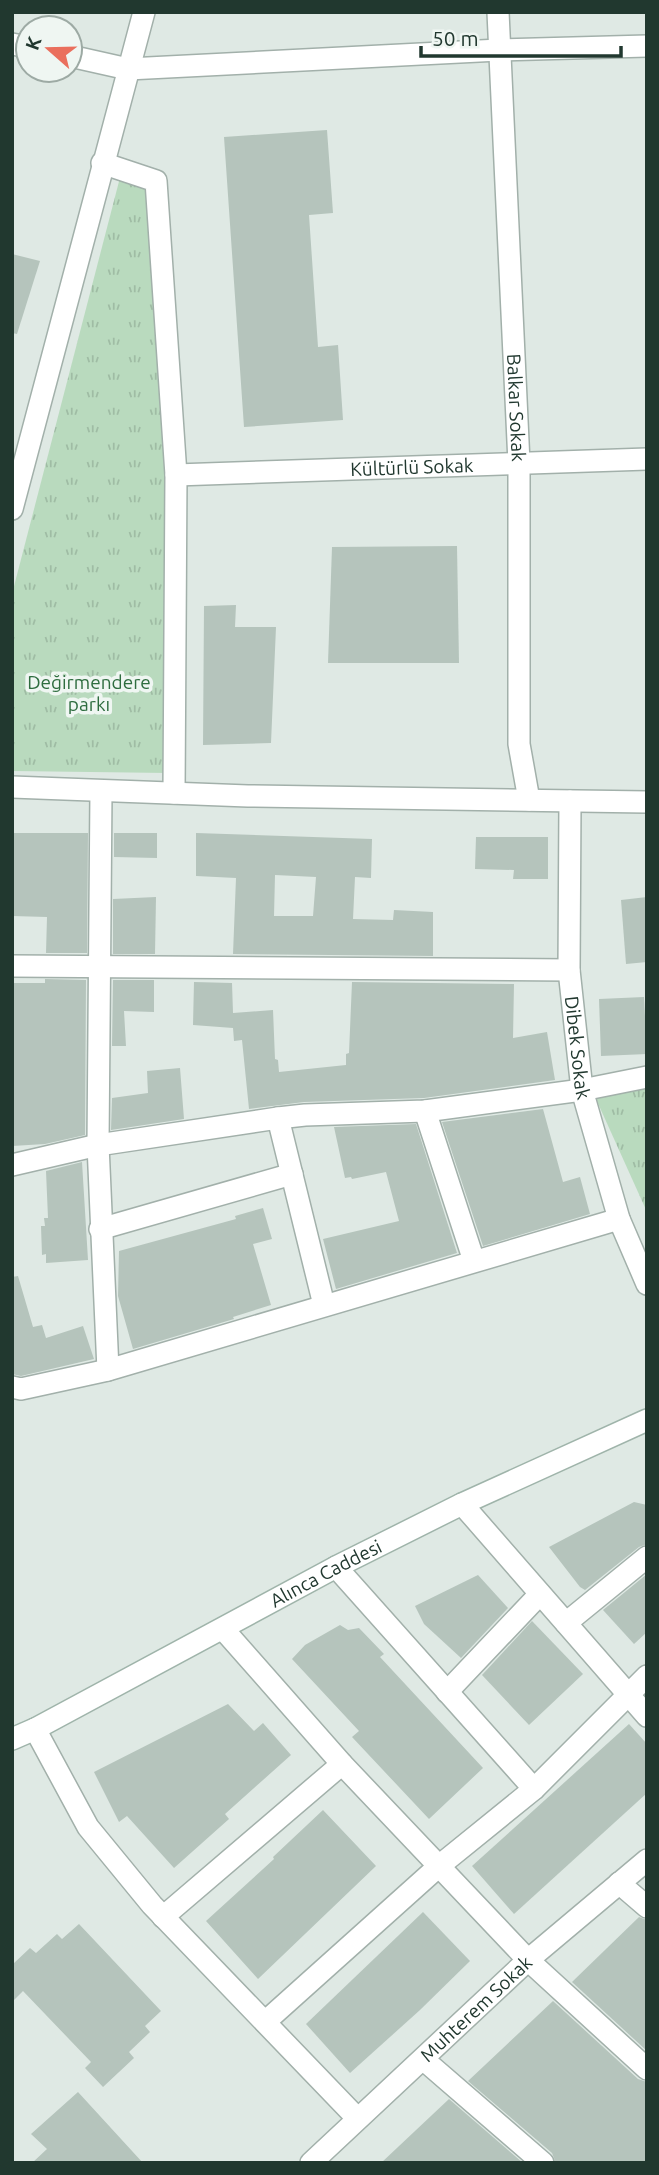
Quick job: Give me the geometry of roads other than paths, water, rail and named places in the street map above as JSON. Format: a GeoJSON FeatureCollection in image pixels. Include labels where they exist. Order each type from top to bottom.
{"type":"FeatureCollection","features":[{"type":"Feature","properties":{"kind":"street"},"geometry":{"type":"LineString","coordinates":[[12,509],[144,12]]}},
{"type":"Feature","properties":{"kind":"street","name":"Balkar Sokak"},"geometry":{"type":"LineString","coordinates":[[498,12],[519,463],[519,744],[529,800]]}},
{"type":"Feature","properties":{"kind":"street"},"geometry":{"type":"LineString","coordinates":[[84,60],[128,69],[499,50],[647,46]]}},
{"type":"Feature","properties":{"kind":"street"},"geometry":{"type":"LineString","coordinates":[[102,163],[156,181],[176,475],[174,793]]}},
{"type":"Feature","properties":{"kind":"street","name":"Kültürlü Sokak"},"geometry":{"type":"LineString","coordinates":[[176,475],[647,459]]}},
{"type":"Feature","properties":{"kind":"street"},"geometry":{"type":"LineString","coordinates":[[12,787],[174,793],[647,802]]}},
{"type":"Feature","properties":{"kind":"street"},"geometry":{"type":"LineString","coordinates":[[101,791],[98,1145],[108,1370]]}},
{"type":"Feature","properties":{"kind":"street","name":"Dibek Sokak"},"geometry":{"type":"LineString","coordinates":[[570,801],[569,970],[582,1090],[619,1219],[647,1284]]}},
{"type":"Feature","properties":{"kind":"street"},"geometry":{"type":"LineString","coordinates":[[12,966],[569,970]]}},
{"type":"Feature","properties":{"kind":"street"},"geometry":{"type":"LineString","coordinates":[[12,1165],[98,1145],[278,1118],[425,1111],[582,1090],[647,1077]]}},
{"type":"Feature","properties":{"kind":"street"},"geometry":{"type":"LineString","coordinates":[[425,1111],[474,1261]]}},
{"type":"Feature","properties":{"kind":"street"},"geometry":{"type":"LineString","coordinates":[[278,1118],[324,1306]]}},
{"type":"Feature","properties":{"kind":"street"},"geometry":{"type":"LineString","coordinates":[[100,1228],[292,1174]]}},
{"type":"Feature","properties":{"kind":"street"},"geometry":{"type":"LineString","coordinates":[[12,1387],[21,1389],[108,1370],[619,1219]]}},
{"type":"Feature","properties":{"kind":"street","name":"Alınca Caddesi"},"geometry":{"type":"LineString","coordinates":[[12,1739],[35,1730],[336,1567],[462,1504],[647,1420]]}},
{"type":"Feature","properties":{"kind":"street"},"geometry":{"type":"LineString","coordinates":[[462,1504],[647,1716]]}},
{"type":"Feature","properties":{"kind":"street"},"geometry":{"type":"LineString","coordinates":[[566,1623],[647,1557]]}},
{"type":"Feature","properties":{"kind":"street"},"geometry":{"type":"LineString","coordinates":[[336,1567],[534,1788]]}},
{"type":"Feature","properties":{"kind":"street"},"geometry":{"type":"LineString","coordinates":[[447,1692],[540,1594]]}},
{"type":"Feature","properties":{"kind":"street"},"geometry":{"type":"LineString","coordinates":[[223,1629],[342,1764],[528,1960],[647,2069]]}},
{"type":"Feature","properties":{"kind":"street"},"geometry":{"type":"LineString","coordinates":[[265,2022],[439,1866],[534,1788],[647,1676]]}},
{"type":"Feature","properties":{"kind":"street"},"geometry":{"type":"LineString","coordinates":[[35,1730],[88,1827],[163,1917],[357,2118]]}},
{"type":"Feature","properties":{"kind":"street"},"geometry":{"type":"LineString","coordinates":[[163,1917],[342,1764]]}},
{"type":"Feature","properties":{"kind":"street","name":"Muhterem Sokak"},"geometry":{"type":"LineString","coordinates":[[322,2160],[357,2118],[424,2060],[528,1960],[647,1860]]}},
{"type":"Feature","properties":{"kind":"street"},"geometry":{"type":"LineString","coordinates":[[619,1884],[647,1907]]}},
{"type":"Feature","properties":{"kind":"street"},"geometry":{"type":"LineString","coordinates":[[424,2060],[543,2163]]}},
{"type":"Feature","properties":{"kind":"park label","name":"Değirmendere parkı"},"geometry":{"type":"Point","coordinates":[89,693]}}]}
